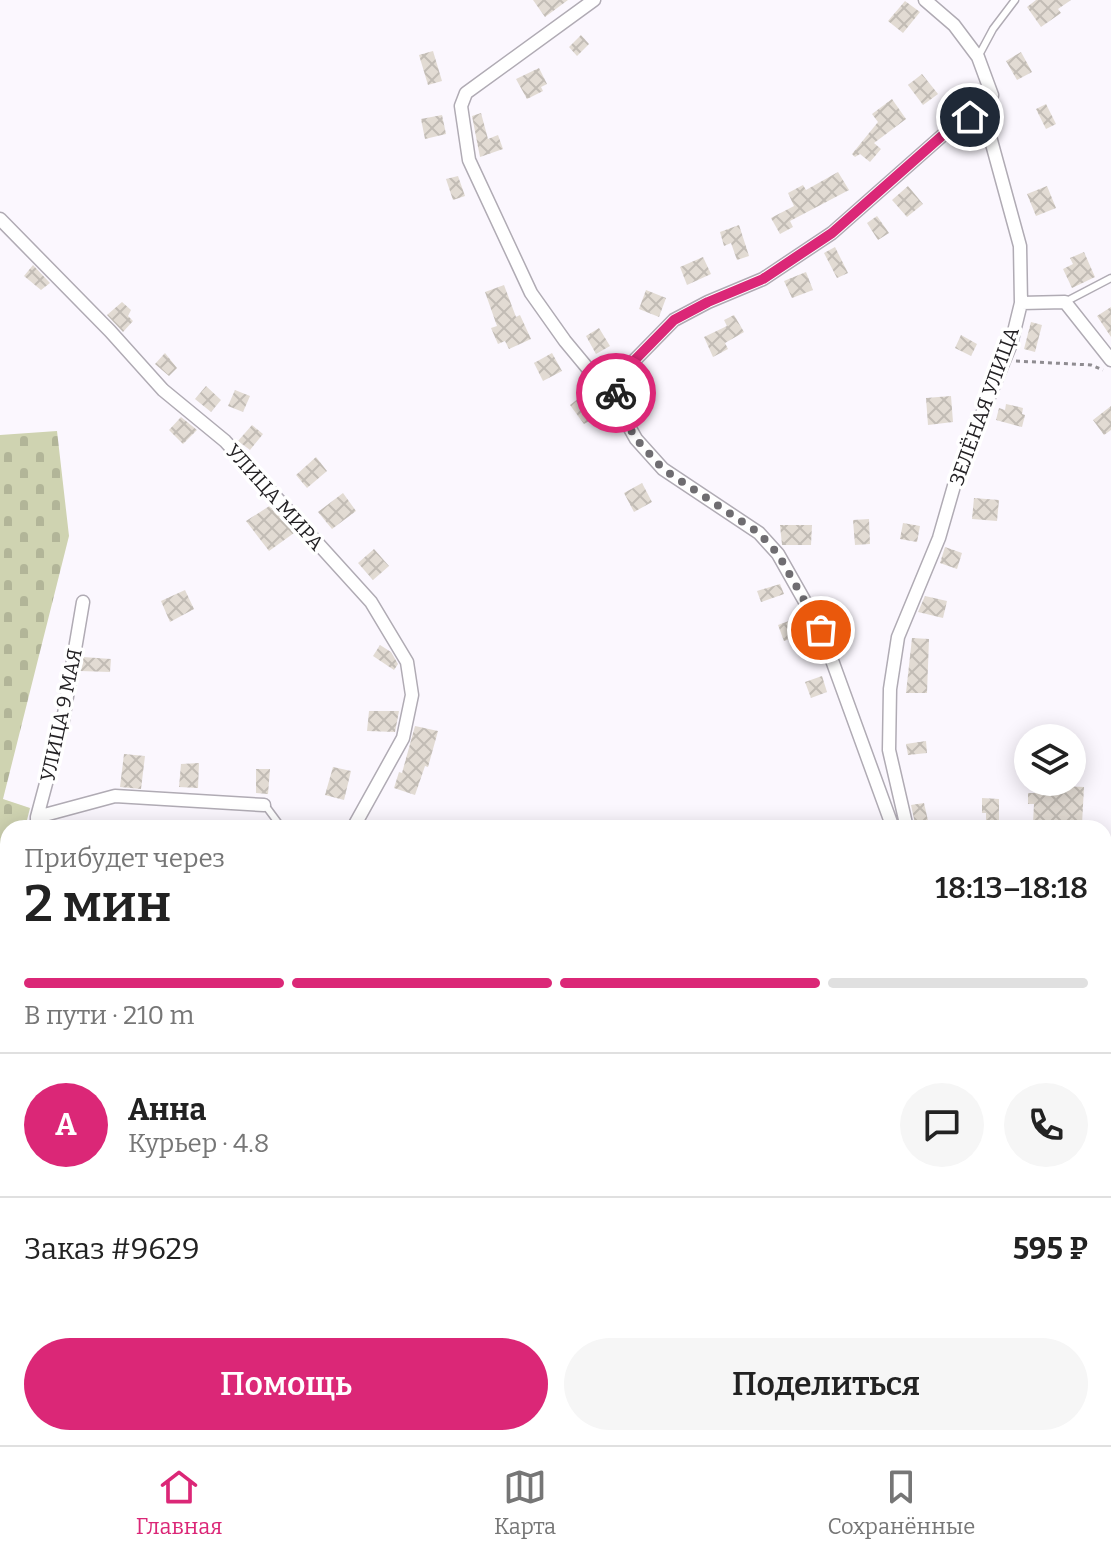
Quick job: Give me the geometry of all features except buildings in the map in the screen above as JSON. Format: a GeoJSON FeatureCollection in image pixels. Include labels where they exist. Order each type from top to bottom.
{"type":"FeatureCollection","features":[{"type":"Feature","properties":{"kind":"street"},"geometry":{"type":"LineString","coordinates":[[594,0],[466,93],[461,106],[469,160],[531,293],[565,341],[614,400],[636,439],[663,469],[759,533],[778,554],[821,630],[890,820]]}},
{"type":"Feature","properties":{"kind":"street","name":"ЗЕЛЁНАЯ УЛИЦА"},"geometry":{"type":"LineString","coordinates":[[905,820],[889,750],[890,689],[898,637],[939,538],[958,472],[1004,360],[1021,303],[1020,246],[986,122],[992,95],[978,57],[954,25],[925,0]]}},
{"type":"Feature","properties":{"kind":"street"},"geometry":{"type":"LineString","coordinates":[[614,400],[624,371],[674,320],[763,279],[832,233],[961,119],[970,117],[986,122]]}},
{"type":"Feature","properties":{"kind":"street","name":"УЛИЦА МИРА"},"geometry":{"type":"LineString","coordinates":[[0,219],[163,390],[225,441],[371,602],[407,662],[412,695],[403,738],[357,820]]}},
{"type":"Feature","properties":{"kind":"street"},"geometry":{"type":"LineString","coordinates":[[1021,303],[1065,302],[1111,360]]}},
{"type":"Feature","properties":{"kind":"street"},"geometry":{"type":"LineString","coordinates":[[590,369],[624,371]]}},
{"type":"Feature","properties":{"kind":"street","name":"УЛИЦА 9 МАЯ"},"geometry":{"type":"LineString","coordinates":[[38,820],[63,720],[83,602]]}},
{"type":"Feature","properties":{"kind":"street"},"geometry":{"type":"LineString","coordinates":[[43,820],[115,796],[264,805]]}},
{"type":"Feature","properties":{"kind":"lane"},"geometry":{"type":"LineString","coordinates":[[978,57],[993,29],[1015,0]]}},
{"type":"Feature","properties":{"kind":"lane"},"geometry":{"type":"LineString","coordinates":[[1065,302],[1111,278]]}},
{"type":"Feature","properties":{"kind":"lane"},"geometry":{"type":"LineString","coordinates":[[264,805],[276,820]]}},
{"type":"Feature","properties":{"kind":"path"},"geometry":{"type":"LineString","coordinates":[[1004,360],[1091,365],[1111,374]]}},
{"type":"Feature","properties":{"kind":"green space"},"geometry":{"type":"Polygon","coordinates":[[[57,431],[69,536],[3,799],[30,808],[27,820],[0,820],[0,435],[57,431]]]}},
{"type":"Feature","properties":{"kind":"way so far"},"geometry":{"type":"LineString","coordinates":[[616,393],[614,400],[636,439],[663,469],[759,533],[778,554],[821,630]]}},
{"type":"Feature","properties":{"kind":"route"},"geometry":{"type":"LineString","coordinates":[[616,393],[624,371],[674,320],[763,279],[832,233],[961,119],[970,117]]}}]}
